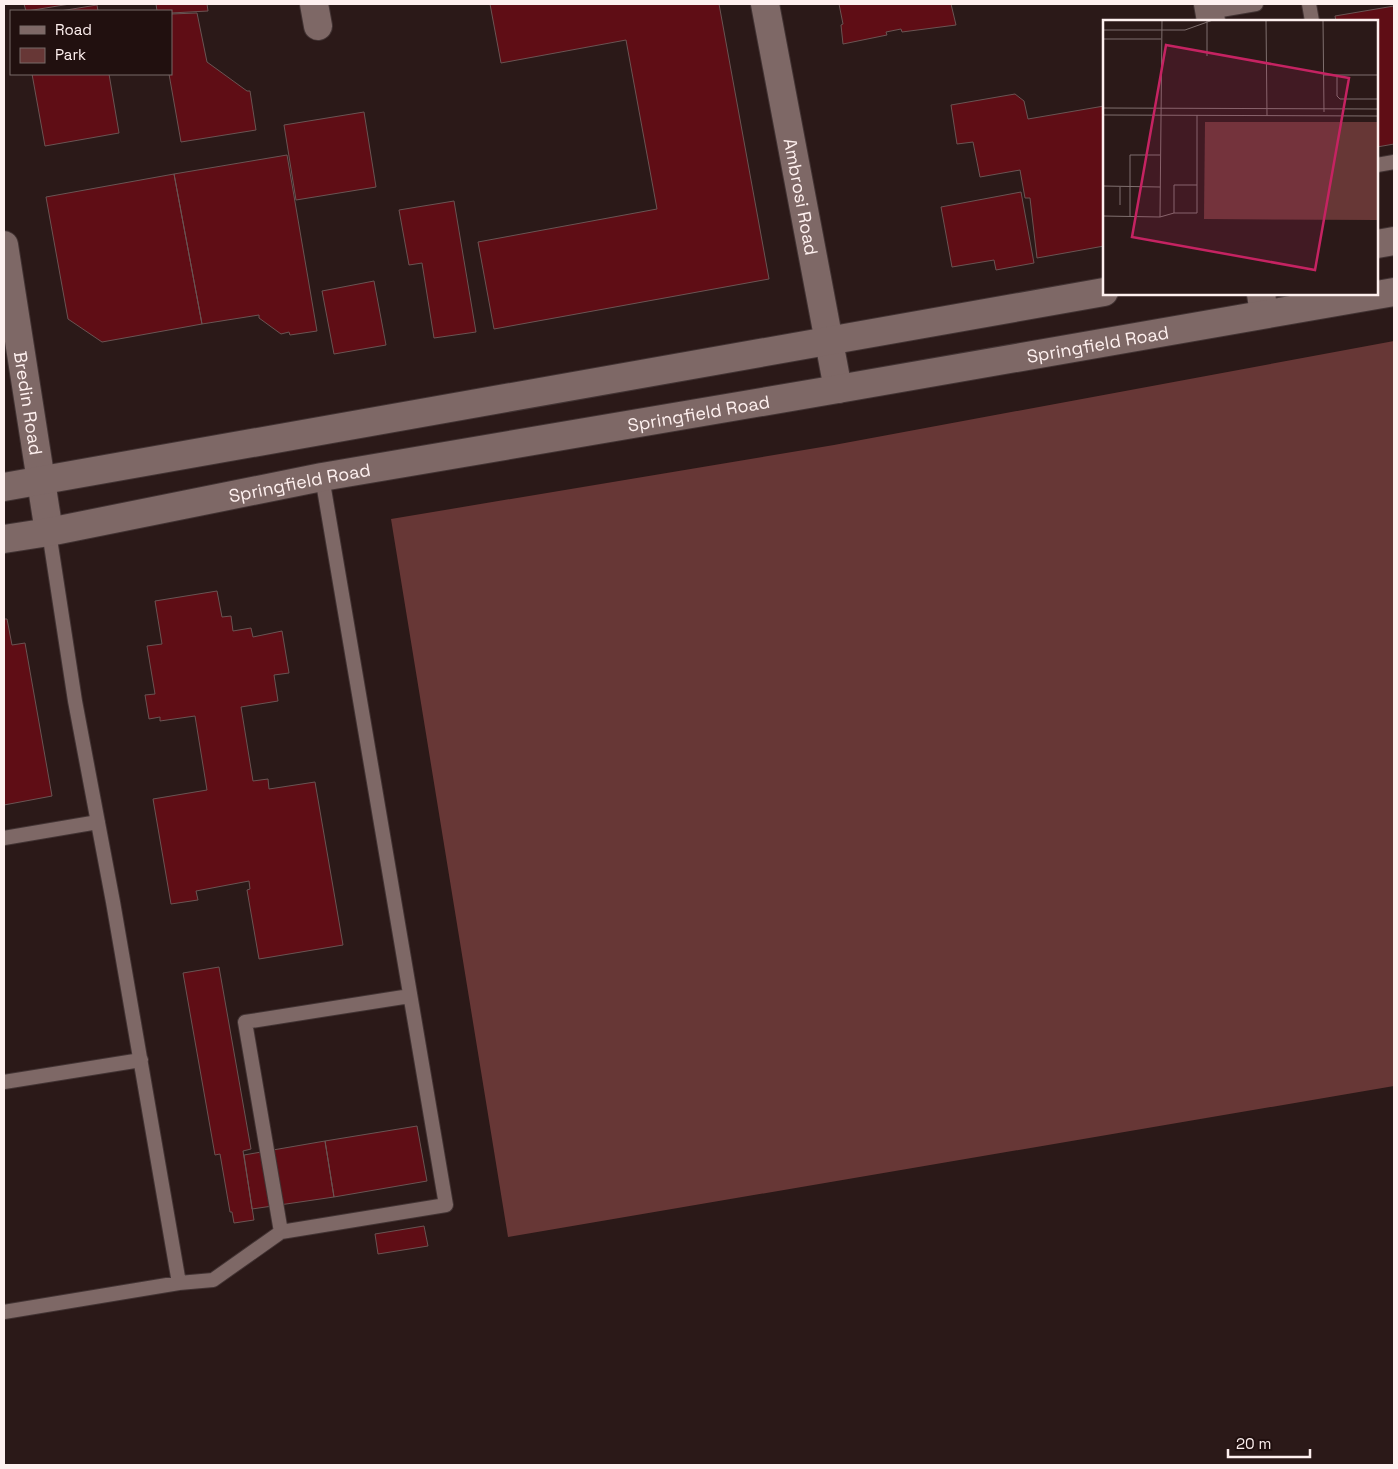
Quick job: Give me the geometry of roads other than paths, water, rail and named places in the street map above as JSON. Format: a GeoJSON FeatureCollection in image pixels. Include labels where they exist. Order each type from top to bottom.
{"type":"FeatureCollection","features":[{"type":"Feature","properties":{"kind":"main road","name":"Ambrosi Road"},"geometry":{"type":"LineString","coordinates":[[765,4],[838,390]]}},
{"type":"Feature","properties":{"kind":"main road"},"geometry":{"type":"LineString","coordinates":[[1378,244],[1394,241]]}},
{"type":"Feature","properties":{"kind":"main road","name":"Bredin Road"},"geometry":{"type":"LineString","coordinates":[[4,245],[49,532]]}},
{"type":"Feature","properties":{"kind":"main road"},"geometry":{"type":"LineString","coordinates":[[4,487],[1103,292]]}},
{"type":"Feature","properties":{"kind":"main road","name":"Springfield Road"},"geometry":{"type":"LineString","coordinates":[[1378,293],[1394,292]]}},
{"type":"Feature","properties":{"kind":"main road","name":"Springfield Road"},"geometry":{"type":"LineString","coordinates":[[4,539],[49,532],[322,477],[838,390],[1262,304],[1361,295]]}},
{"type":"Feature","properties":{"kind":"lane"},"geometry":{"type":"LineString","coordinates":[[1209,12],[1256,4]]}},
{"type":"Feature","properties":{"kind":"lane"},"geometry":{"type":"LineString","coordinates":[[1309,4],[1312,20]]}},
{"type":"Feature","properties":{"kind":"lane"},"geometry":{"type":"LineString","coordinates":[[1378,165],[1394,162]]}},
{"type":"Feature","properties":{"kind":"lane"},"geometry":{"type":"LineString","coordinates":[[4,1312],[179,1283],[213,1280],[281,1232],[446,1204],[322,477]]}},
{"type":"Feature","properties":{"kind":"lane"},"geometry":{"type":"LineString","coordinates":[[49,532],[75,701],[141,1060],[179,1283]]}},
{"type":"Feature","properties":{"kind":"lane"},"geometry":{"type":"LineString","coordinates":[[4,838],[98,822]]}},
{"type":"Feature","properties":{"kind":"lane"},"geometry":{"type":"LineString","coordinates":[[281,1232],[245,1022],[410,996]]}},
{"type":"Feature","properties":{"kind":"lane"},"geometry":{"type":"LineString","coordinates":[[4,1082],[141,1060]]}}]}
